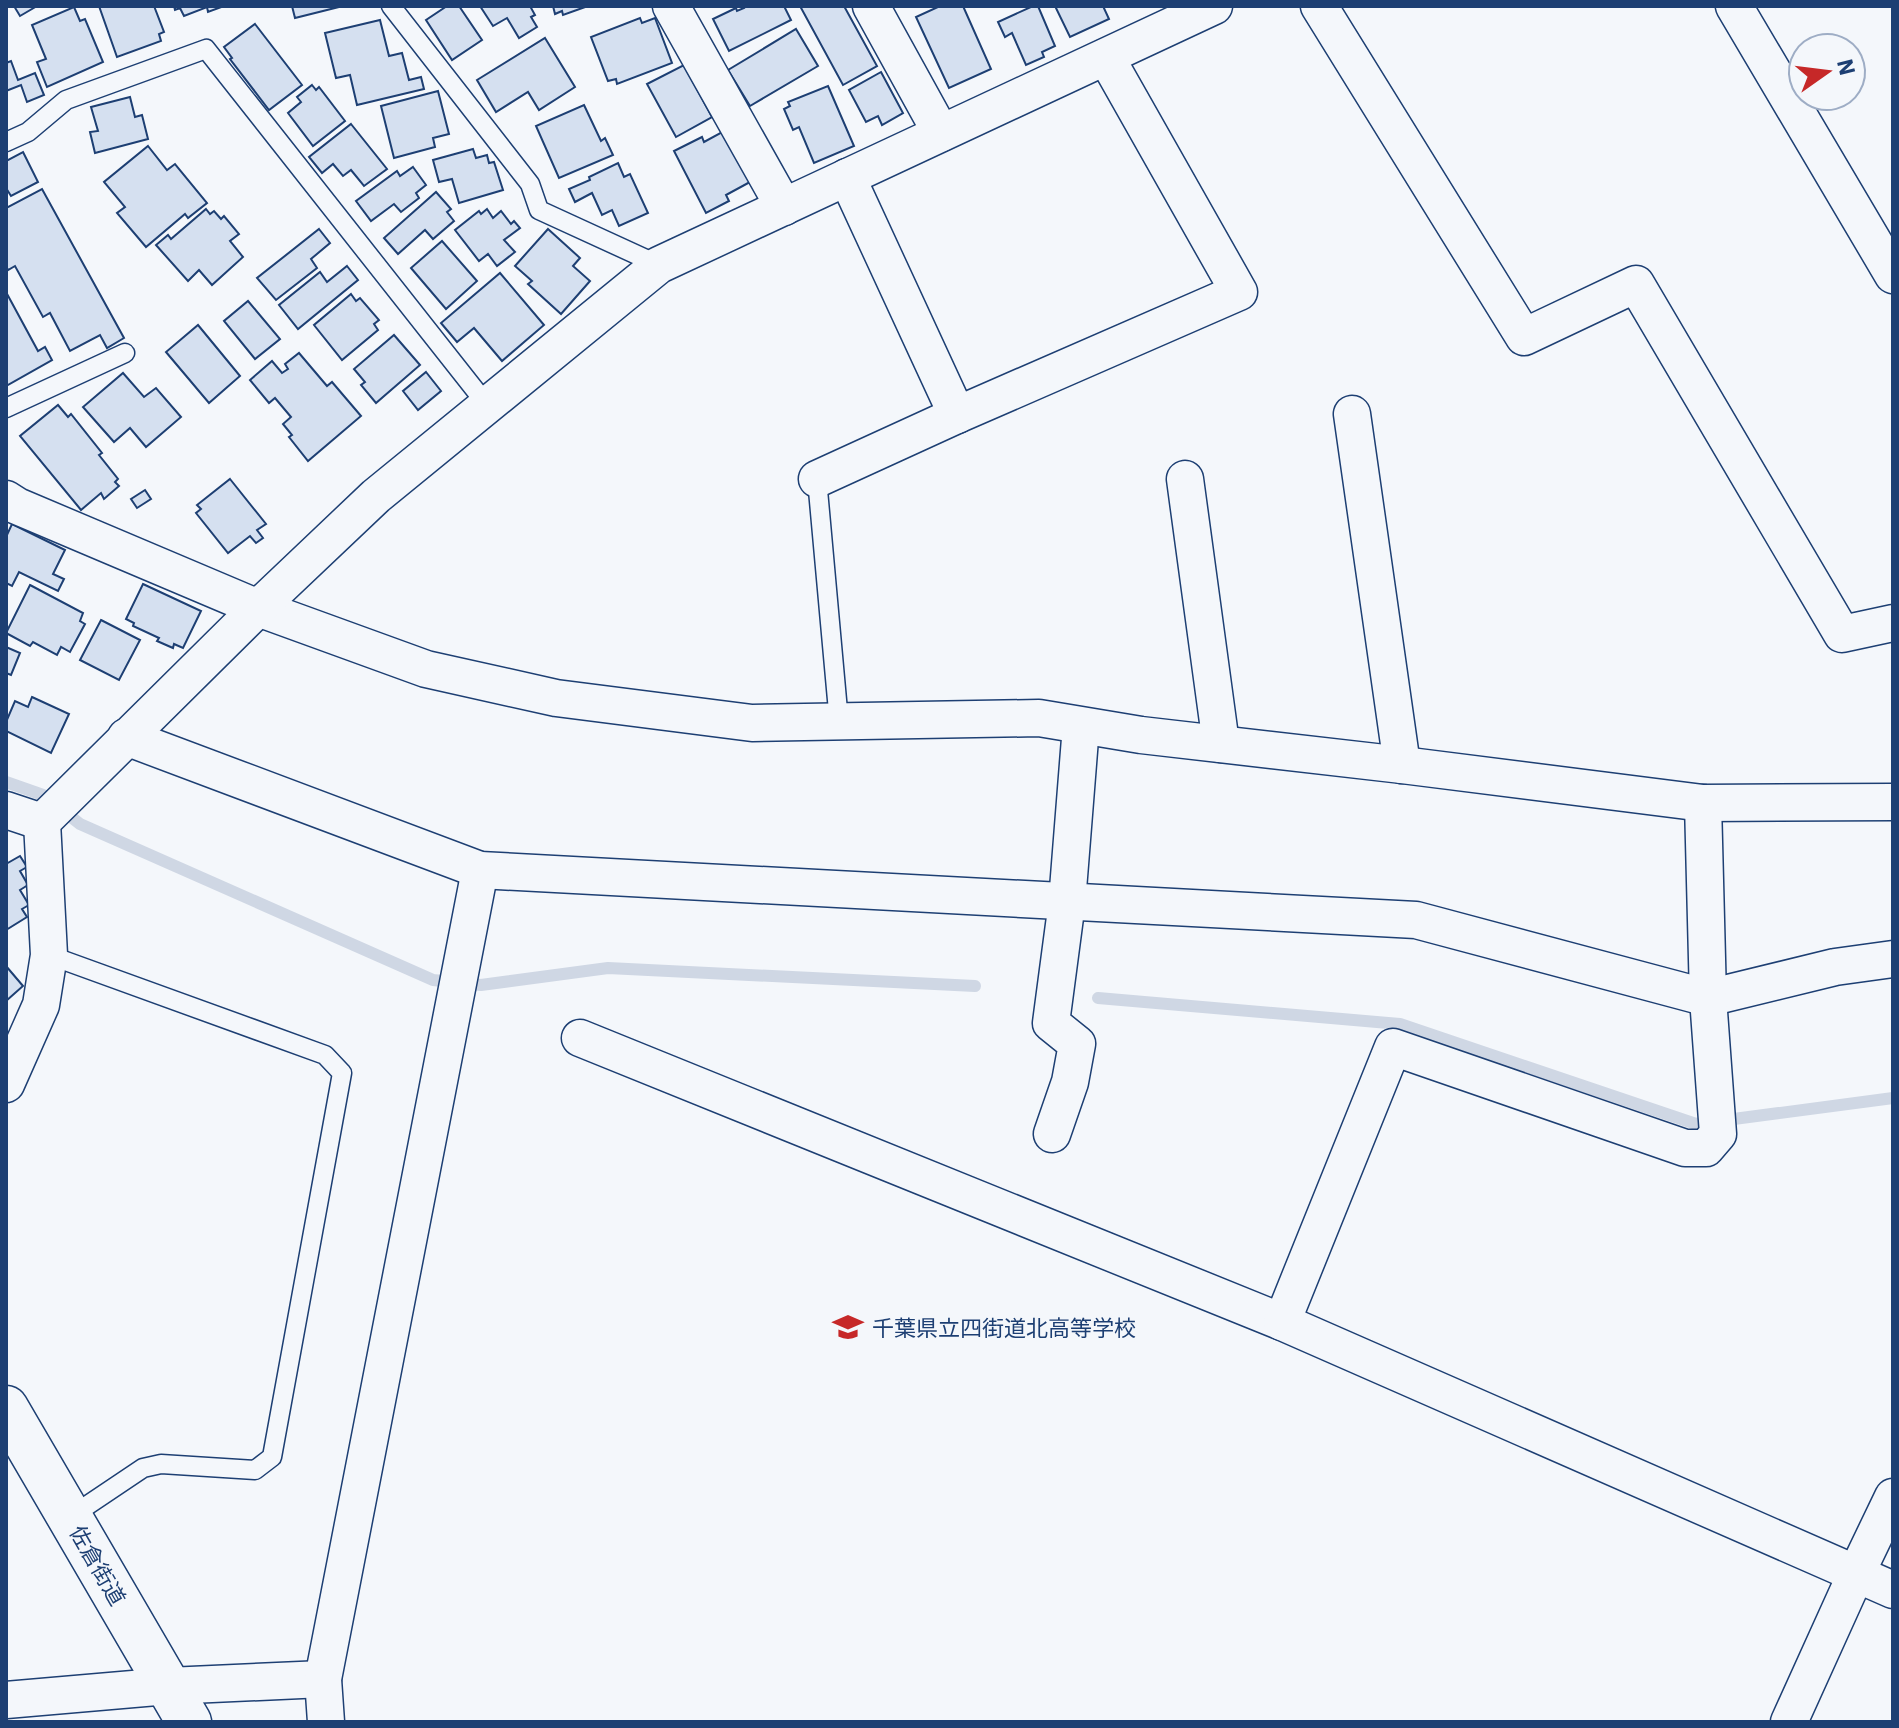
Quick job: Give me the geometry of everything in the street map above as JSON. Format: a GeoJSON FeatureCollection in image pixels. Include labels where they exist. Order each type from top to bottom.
{"type":"FeatureCollection","features":[{"type":"Feature","properties":{"kind":"main road","name":"佐倉街道"},"geometry":{"type":"LineString","coordinates":[[6,1408],[178,1704]]}},
{"type":"Feature","properties":{"kind":"street"},"geometry":{"type":"LineString","coordinates":[[671,6],[784,207]]}},
{"type":"Feature","properties":{"kind":"street"},"geometry":{"type":"LineString","coordinates":[[871,6],[941,133]]}},
{"type":"Feature","properties":{"kind":"street"},"geometry":{"type":"LineString","coordinates":[[6,1084],[41,1005],[49,955],[53,811],[376,496],[659,265],[1214,6]]}},
{"type":"Feature","properties":{"kind":"street"},"geometry":{"type":"LineString","coordinates":[[1319,6],[1524,337],[1636,284],[1842,634],[1893,623]]}},
{"type":"Feature","properties":{"kind":"street"},"geometry":{"type":"LineString","coordinates":[[1734,6],[1893,275]]}},
{"type":"Feature","properties":{"kind":"street"},"geometry":{"type":"LineString","coordinates":[[817,479],[1239,292],[1106,57]]}},
{"type":"Feature","properties":{"kind":"street"},"geometry":{"type":"LineString","coordinates":[[847,177],[957,415]]}},
{"type":"Feature","properties":{"kind":"street"},"geometry":{"type":"LineString","coordinates":[[1352,414],[1402,765]]}},
{"type":"Feature","properties":{"kind":"street"},"geometry":{"type":"LineString","coordinates":[[1185,479],[1221,744]]}},
{"type":"Feature","properties":{"kind":"street"},"geometry":{"type":"LineString","coordinates":[[6,499],[258,608],[426,669],[556,698],[752,723],[1039,718],[1221,744],[1703,803],[1893,802]]}},
{"type":"Feature","properties":{"kind":"street"},"geometry":{"type":"LineString","coordinates":[[1052,1134],[1070,1082],[1077,1044],[1051,1023],[1067,902],[1081,726]]}},
{"type":"Feature","properties":{"kind":"street"},"geometry":{"type":"LineString","coordinates":[[126,737],[480,870],[1416,920],[1708,998],[1835,967],[1893,959]]}},
{"type":"Feature","properties":{"kind":"street"},"geometry":{"type":"LineString","coordinates":[[1282,1322],[1393,1047],[1685,1148],[1706,1148],[1716,1122],[1708,998],[1703,803]]}},
{"type":"Feature","properties":{"kind":"street"},"geometry":{"type":"LineString","coordinates":[[6,810],[53,811]]}},
{"type":"Feature","properties":{"kind":"street"},"geometry":{"type":"LineString","coordinates":[[326,1722],[323,1679],[480,870]]}},
{"type":"Feature","properties":{"kind":"street"},"geometry":{"type":"LineString","coordinates":[[580,1038],[1282,1322],[1893,1590]]}},
{"type":"Feature","properties":{"kind":"street"},"geometry":{"type":"LineString","coordinates":[[1789,1722],[1893,1497]]}},
{"type":"Feature","properties":{"kind":"street"},"geometry":{"type":"LineString","coordinates":[[6,1700],[178,1704],[323,1679]]}},
{"type":"Feature","properties":{"kind":"lane"},"geometry":{"type":"LineString","coordinates":[[391,6],[530,184],[539,210],[659,265]]}},
{"type":"Feature","properties":{"kind":"lane"},"geometry":{"type":"LineString","coordinates":[[6,142],[28,132],[66,100],[206,49],[487,405]]}},
{"type":"Feature","properties":{"kind":"lane"},"geometry":{"type":"LineString","coordinates":[[6,408],[125,353]]}},
{"type":"Feature","properties":{"kind":"lane"},"geometry":{"type":"LineString","coordinates":[[817,479],[839,722]]}},
{"type":"Feature","properties":{"kind":"lane"},"geometry":{"type":"LineString","coordinates":[[49,955],[325,1055],[342,1073],[272,1457],[255,1470],[161,1464],[143,1468],[70,1517]]}},
{"type":"Feature","properties":{"kind":"building"},"geometry":{"type":"Polygon","coordinates":[[[14,6],[37,6],[20,16],[14,6]]]}},
{"type":"Feature","properties":{"kind":"building"},"geometry":{"type":"Polygon","coordinates":[[[99,6],[154,6],[164,32],[159,34],[161,41],[117,57],[99,6]]]}},
{"type":"Feature","properties":{"kind":"building"},"geometry":{"type":"Polygon","coordinates":[[[174,6],[224,6],[208,12],[207,7],[184,16],[180,8],[175,10],[174,6]]]}},
{"type":"Feature","properties":{"kind":"building"},"geometry":{"type":"Polygon","coordinates":[[[292,6],[343,6],[295,18],[292,6]]]}},
{"type":"Feature","properties":{"kind":"building"},"geometry":{"type":"Polygon","coordinates":[[[447,6],[459,6],[482,40],[452,60],[426,20],[447,6]]]}},
{"type":"Feature","properties":{"kind":"building"},"geometry":{"type":"Polygon","coordinates":[[[480,6],[530,6],[535,15],[531,17],[537,27],[519,38],[507,18],[493,26],[480,6]]]}},
{"type":"Feature","properties":{"kind":"building"},"geometry":{"type":"Polygon","coordinates":[[[553,6],[588,6],[563,15],[562,11],[555,14],[553,6]]]}},
{"type":"Feature","properties":{"kind":"building"},"geometry":{"type":"Polygon","coordinates":[[[743,6],[784,6],[791,20],[729,51],[713,19],[743,6]]]}},
{"type":"Feature","properties":{"kind":"building"},"geometry":{"type":"Polygon","coordinates":[[[800,6],[844,6],[877,66],[843,85],[800,6]]]}},
{"type":"Feature","properties":{"kind":"building"},"geometry":{"type":"Polygon","coordinates":[[[940,6],[963,6],[991,69],[949,88],[916,17],[940,6]]]}},
{"type":"Feature","properties":{"kind":"building"},"geometry":{"type":"Polygon","coordinates":[[[1038,6],[1055,46],[1042,52],[1044,57],[1026,65],[1012,33],[1005,37],[998,22],[1038,6]]]}},
{"type":"Feature","properties":{"kind":"building"},"geometry":{"type":"Polygon","coordinates":[[[1055,6],[1103,6],[1109,19],[1070,37],[1055,6]]]}},
{"type":"Feature","properties":{"kind":"building"},"geometry":{"type":"Polygon","coordinates":[[[74,7],[80,21],[85,19],[103,62],[47,87],[37,62],[46,59],[32,25],[74,7]]]}},
{"type":"Feature","properties":{"kind":"building"},"geometry":{"type":"Polygon","coordinates":[[[640,18],[642,23],[655,18],[672,63],[617,84],[616,79],[608,81],[591,37],[640,18]]]}},
{"type":"Feature","properties":{"kind":"building"},"geometry":{"type":"Polygon","coordinates":[[[380,20],[389,56],[402,53],[409,80],[421,77],[424,89],[357,105],[350,75],[336,78],[325,33],[380,20]]]}},
{"type":"Feature","properties":{"kind":"building"},"geometry":{"type":"Polygon","coordinates":[[[255,24],[302,85],[269,110],[224,47],[255,24]]]}},
{"type":"Feature","properties":{"kind":"building"},"geometry":{"type":"Polygon","coordinates":[[[796,29],[818,66],[750,106],[728,70],[796,29]]]}},
{"type":"Feature","properties":{"kind":"building"},"geometry":{"type":"Polygon","coordinates":[[[545,38],[575,87],[539,110],[528,92],[496,112],[477,80],[545,38]]]}},
{"type":"Feature","properties":{"kind":"building"},"geometry":{"type":"Polygon","coordinates":[[[11,61],[18,80],[35,73],[44,95],[27,102],[21,85],[6,91],[6,63],[11,61]]]}},
{"type":"Feature","properties":{"kind":"building"},"geometry":{"type":"Polygon","coordinates":[[[684,65],[712,117],[676,137],[647,84],[684,65]]]}},
{"type":"Feature","properties":{"kind":"building"},"geometry":{"type":"Polygon","coordinates":[[[881,72],[903,113],[882,125],[878,116],[866,122],[849,90],[881,72]]]}},
{"type":"Feature","properties":{"kind":"building"},"geometry":{"type":"Polygon","coordinates":[[[312,85],[316,90],[319,87],[345,121],[313,146],[288,113],[301,102],[297,97],[312,85]]]}},
{"type":"Feature","properties":{"kind":"building"},"geometry":{"type":"Polygon","coordinates":[[[828,86],[854,146],[814,163],[799,127],[793,130],[784,109],[790,106],[788,102],[828,86]]]}},
{"type":"Feature","properties":{"kind":"building"},"geometry":{"type":"Polygon","coordinates":[[[438,91],[449,134],[433,138],[435,147],[394,158],[381,106],[438,91]]]}},
{"type":"Feature","properties":{"kind":"building"},"geometry":{"type":"Polygon","coordinates":[[[130,97],[135,117],[142,115],[148,139],[95,153],[90,132],[98,131],[91,107],[130,97]]]}},
{"type":"Feature","properties":{"kind":"building"},"geometry":{"type":"Polygon","coordinates":[[[584,105],[601,141],[605,138],[613,155],[559,178],[536,126],[584,105]]]}},
{"type":"Feature","properties":{"kind":"building"},"geometry":{"type":"Polygon","coordinates":[[[351,124],[387,169],[364,186],[351,170],[343,176],[333,164],[322,173],[309,157],[351,124]]]}},
{"type":"Feature","properties":{"kind":"building"},"geometry":{"type":"Polygon","coordinates":[[[724,131],[750,182],[726,195],[729,201],[706,213],[674,151],[702,137],[704,142],[724,131]]]}},
{"type":"Feature","properties":{"kind":"building"},"geometry":{"type":"Polygon","coordinates":[[[148,146],[167,170],[175,164],[207,203],[188,218],[185,214],[146,247],[117,213],[125,207],[104,182],[148,146]]]}},
{"type":"Feature","properties":{"kind":"building"},"geometry":{"type":"Polygon","coordinates":[[[473,149],[476,158],[487,155],[489,163],[494,162],[503,190],[459,203],[452,179],[439,182],[433,160],[473,149]]]}},
{"type":"Feature","properties":{"kind":"building"},"geometry":{"type":"Polygon","coordinates":[[[23,152],[38,182],[11,196],[6,188],[6,161],[23,152]]]}},
{"type":"Feature","properties":{"kind":"building"},"geometry":{"type":"Polygon","coordinates":[[[618,163],[624,177],[630,174],[648,213],[619,226],[612,210],[602,215],[592,193],[575,202],[569,189],[618,163]]]}},
{"type":"Feature","properties":{"kind":"building"},"geometry":{"type":"Polygon","coordinates":[[[413,167],[426,185],[416,193],[419,198],[401,212],[394,204],[371,221],[356,201],[397,171],[400,176],[413,167]]]}},
{"type":"Feature","properties":{"kind":"building"},"geometry":{"type":"Polygon","coordinates":[[[42,189],[124,338],[107,348],[100,335],[70,351],[50,313],[43,317],[15,266],[8,270],[6,266],[6,208],[42,189]]]}},
{"type":"Feature","properties":{"kind":"building"},"geometry":{"type":"Polygon","coordinates":[[[436,192],[451,209],[447,212],[454,221],[433,239],[425,230],[398,254],[384,238],[436,192]]]}},
{"type":"Feature","properties":{"kind":"building"},"geometry":{"type":"Polygon","coordinates":[[[206,209],[210,214],[214,211],[221,219],[224,216],[239,234],[230,241],[243,257],[212,285],[199,270],[188,281],[156,245],[168,235],[171,239],[206,209]]]}},
{"type":"Feature","properties":{"kind":"building"},"geometry":{"type":"Polygon","coordinates":[[[487,209],[493,218],[501,211],[511,224],[514,221],[520,228],[504,240],[515,252],[497,266],[488,254],[479,261],[455,230],[479,211],[481,214],[487,209]]]}},
{"type":"Feature","properties":{"kind":"building"},"geometry":{"type":"Polygon","coordinates":[[[319,229],[330,243],[311,259],[317,268],[276,300],[257,278],[319,229]]]}},
{"type":"Feature","properties":{"kind":"building"},"geometry":{"type":"Polygon","coordinates":[[[548,229],[580,258],[573,266],[590,281],[561,314],[528,284],[532,281],[515,266],[548,229]]]}},
{"type":"Feature","properties":{"kind":"building"},"geometry":{"type":"Polygon","coordinates":[[[442,241],[477,281],[446,309],[411,268],[442,241]]]}},
{"type":"Feature","properties":{"kind":"building"},"geometry":{"type":"Polygon","coordinates":[[[347,266],[358,280],[298,329],[279,305],[320,272],[327,282],[347,266]]]}},
{"type":"Feature","properties":{"kind":"building"},"geometry":{"type":"Polygon","coordinates":[[[500,273],[544,325],[502,361],[474,328],[457,342],[441,323],[500,273]]]}},
{"type":"Feature","properties":{"kind":"building"},"geometry":{"type":"Polygon","coordinates":[[[6,292],[38,351],[45,347],[52,360],[6,386],[6,292]]]}},
{"type":"Feature","properties":{"kind":"building"},"geometry":{"type":"Polygon","coordinates":[[[351,294],[356,301],[360,298],[379,320],[374,324],[378,330],[342,360],[314,325],[351,294]]]}},
{"type":"Feature","properties":{"kind":"building"},"geometry":{"type":"Polygon","coordinates":[[[248,301],[280,339],[255,359],[224,321],[248,301]]]}},
{"type":"Feature","properties":{"kind":"building"},"geometry":{"type":"Polygon","coordinates":[[[198,325],[240,376],[209,403],[166,352],[198,325]]]}},
{"type":"Feature","properties":{"kind":"building"},"geometry":{"type":"Polygon","coordinates":[[[394,335],[420,365],[376,403],[361,385],[365,382],[354,369],[394,335]]]}},
{"type":"Feature","properties":{"kind":"building"},"geometry":{"type":"Polygon","coordinates":[[[299,353],[327,386],[332,382],[361,416],[308,461],[283,424],[291,417],[275,398],[269,403],[250,380],[272,361],[282,373],[288,369],[285,364],[299,353]]]}},
{"type":"Feature","properties":{"kind":"building"},"geometry":{"type":"Polygon","coordinates":[[[426,372],[441,391],[418,410],[403,391],[426,372]]]}},
{"type":"Feature","properties":{"kind":"building"},"geometry":{"type":"Polygon","coordinates":[[[123,373],[144,397],[156,388],[181,417],[146,447],[130,428],[114,442],[83,407],[123,373]]]}},
{"type":"Feature","properties":{"kind":"building"},"geometry":{"type":"Polygon","coordinates":[[[58,405],[68,417],[71,414],[118,479],[115,482],[119,486],[104,499],[101,493],[81,510],[20,436],[58,405]]]}},
{"type":"Feature","properties":{"kind":"building"},"geometry":{"type":"Polygon","coordinates":[[[230,479],[266,524],[257,530],[263,538],[256,543],[250,536],[228,553],[196,513],[201,509],[197,505],[230,479]]]}},
{"type":"Feature","properties":{"kind":"building"},"geometry":{"type":"Polygon","coordinates":[[[145,490],[151,499],[137,508],[131,499],[145,490]]]}},
{"type":"Feature","properties":{"kind":"building"},"geometry":{"type":"Polygon","coordinates":[[[12,524],[65,550],[53,574],[64,579],[58,591],[19,572],[12,586],[6,583],[6,537],[12,524]]]}},
{"type":"Feature","properties":{"kind":"building"},"geometry":{"type":"Polygon","coordinates":[[[143,584],[201,611],[183,648],[174,644],[173,648],[157,641],[159,638],[133,626],[134,623],[126,619],[143,584]]]}},
{"type":"Feature","properties":{"kind":"building"},"geometry":{"type":"Polygon","coordinates":[[[30,585],[83,613],[80,621],[85,624],[70,652],[61,647],[57,655],[33,642],[30,646],[6,633],[30,585]]]}},
{"type":"Feature","properties":{"kind":"building"},"geometry":{"type":"Polygon","coordinates":[[[101,620],[140,640],[119,680],[80,660],[101,620]]]}},
{"type":"Feature","properties":{"kind":"building"},"geometry":{"type":"Polygon","coordinates":[[[6,647],[20,653],[11,675],[6,673],[6,647]]]}},
{"type":"Feature","properties":{"kind":"building"},"geometry":{"type":"Polygon","coordinates":[[[32,697],[69,714],[51,753],[6,731],[6,722],[15,701],[28,707],[32,697]]]}},
{"type":"Feature","properties":{"kind":"building"},"geometry":{"type":"Polygon","coordinates":[[[20,856],[27,867],[20,871],[28,885],[20,890],[29,905],[22,909],[27,917],[6,930],[6,864],[20,856]]]}},
{"type":"Feature","properties":{"kind":"building"},"geometry":{"type":"Polygon","coordinates":[[[6,966],[23,986],[6,1001],[6,966]]]}},
{"type":"Feature","properties":{"kind":"waterway"},"geometry":{"type":"LineString","coordinates":[[6,782],[43,795],[80,824],[433,980],[481,985],[608,968],[975,986]]}},
{"type":"Feature","properties":{"kind":"waterway"},"geometry":{"type":"LineString","coordinates":[[1098,998],[1400,1024],[1696,1124],[1893,1098]]}},
{"type":"Feature","properties":{"kind":"place","name":"千葉県立四街道北高等学校"},"geometry":{"type":"Point","coordinates":[848,1327]}}]}
